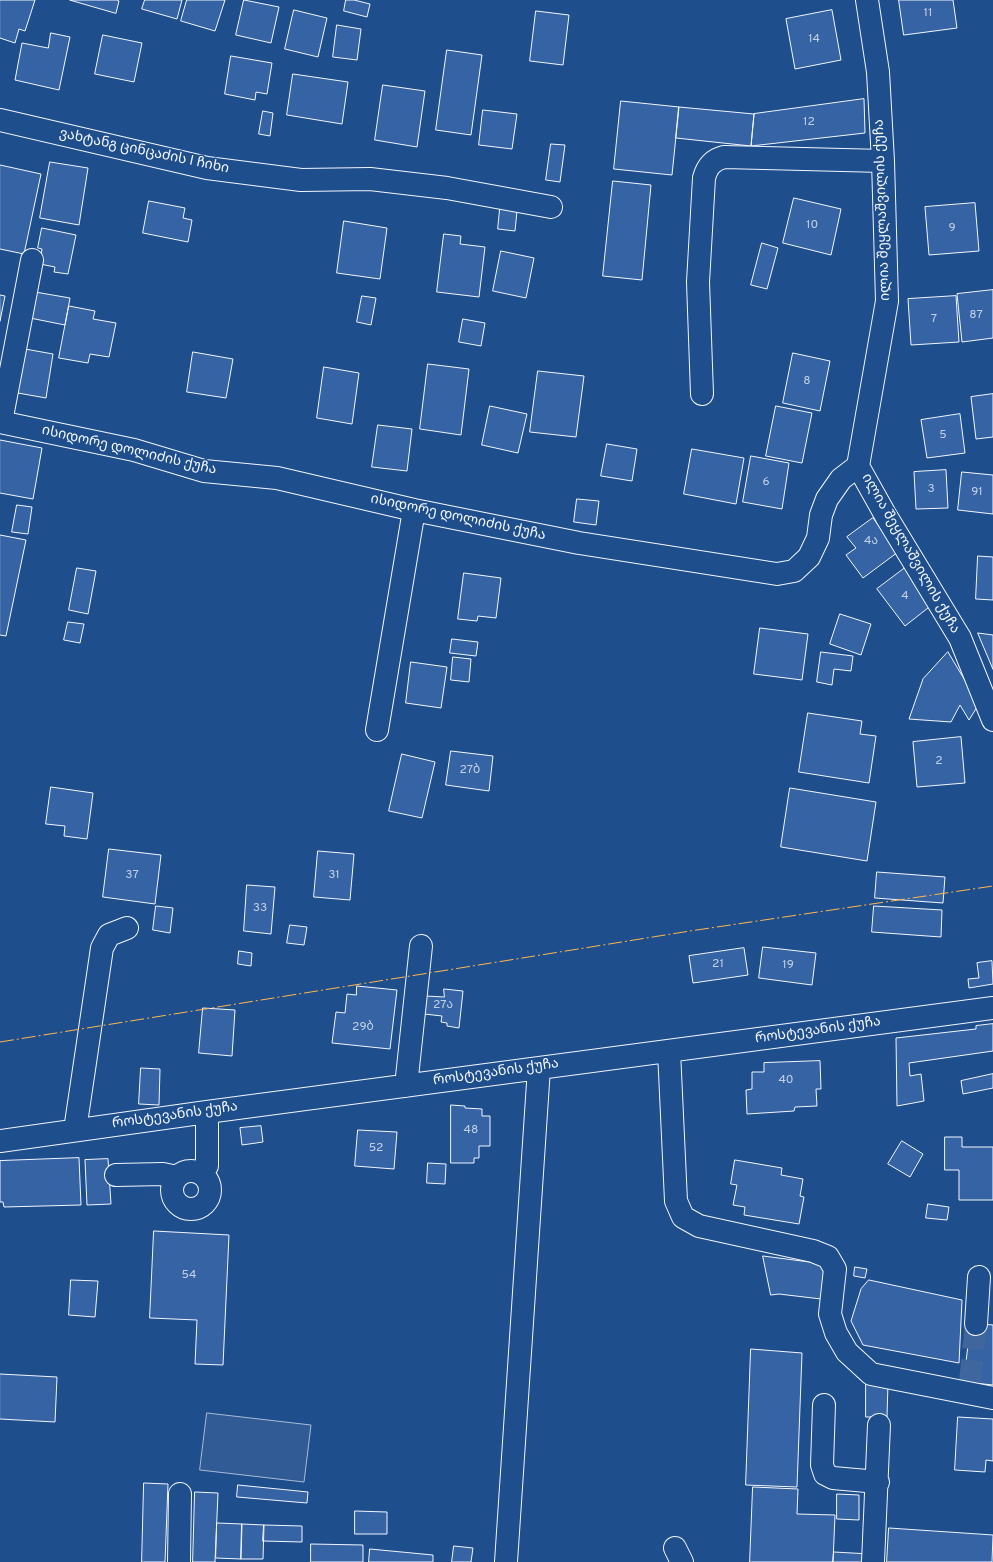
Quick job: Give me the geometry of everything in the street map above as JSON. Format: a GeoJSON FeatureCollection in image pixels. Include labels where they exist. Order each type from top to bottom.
{"type":"FeatureCollection","features":[{"type":"Feature","properties":{"kind":"street","name":"ილია შეყლაშვილის ქუჩა"},"geometry":{"type":"LineString","coordinates":[[867,0],[878,72],[883,161],[886,301],[858,466],[886,516],[960,638],[993,720]]}},
{"type":"Feature","properties":{"kind":"street","name":"ვახტანგ ცინცაძის I ჩიხი"},"geometry":{"type":"LineString","coordinates":[[0,120],[207,168],[301,180],[370,179],[447,188],[551,207]]}},
{"type":"Feature","properties":{"kind":"street"},"geometry":{"type":"LineString","coordinates":[[702,394],[698,282],[704,178],[711,163],[724,157],[883,161]]}},
{"type":"Feature","properties":{"kind":"street"},"geometry":{"type":"LineString","coordinates":[[0,422],[32,260]]}},
{"type":"Feature","properties":{"kind":"street","name":"ისიდორე დოლიძის ქუჩა"},"geometry":{"type":"LineString","coordinates":[[0,422],[134,450],[204,471],[277,478],[414,510],[579,543],[776,574],[794,571],[809,557],[818,538],[821,515],[827,499],[841,479],[858,466]]}},
{"type":"Feature","properties":{"kind":"street"},"geometry":{"type":"LineString","coordinates":[[376,730],[414,510]]}},
{"type":"Feature","properties":{"kind":"street"},"geometry":{"type":"LineString","coordinates":[[75,1130],[102,948],[108,935],[127,928]]}},
{"type":"Feature","properties":{"kind":"street"},"geometry":{"type":"LineString","coordinates":[[406,1086],[422,946]]}},
{"type":"Feature","properties":{"kind":"street","name":"როსტევანის ქუჩა"},"geometry":{"type":"LineString","coordinates":[[0,1141],[207,1112],[993,1008]]}},
{"type":"Feature","properties":{"kind":"street"},"geometry":{"type":"LineString","coordinates":[[669,1051],[676,1201],[683,1217],[699,1226],[813,1251],[828,1257],[835,1269],[830,1314],[836,1333],[847,1352],[871,1374],[970,1388],[993,1398]]}},
{"type":"Feature","properties":{"kind":"street"},"geometry":{"type":"LineString","coordinates":[[506,1562],[539,1068]]}},
{"type":"Feature","properties":{"kind":"street"},"geometry":{"type":"LineString","coordinates":[[201,1174],[207,1166],[207,1112]]}},
{"type":"Feature","properties":{"kind":"street"},"geometry":{"type":"LineString","coordinates":[[187,1171],[193,1171],[201,1174],[207,1181],[210,1193],[204,1204],[192,1209],[185,1208],[175,1200],[172,1189],[177,1177],[187,1171]]}},
{"type":"Feature","properties":{"kind":"street"},"geometry":{"type":"LineString","coordinates":[[116,1175],[163,1174],[177,1177]]}},
{"type":"Feature","properties":{"kind":"street"},"geometry":{"type":"LineString","coordinates":[[976,1324],[979,1277]]}},
{"type":"Feature","properties":{"kind":"street"},"geometry":{"type":"LineString","coordinates":[[824,1405],[822,1464],[825,1474],[833,1478],[878,1482]]}},
{"type":"Feature","properties":{"kind":"street"},"geometry":{"type":"LineString","coordinates":[[873,1562],[878,1482],[879,1426]]}},
{"type":"Feature","properties":{"kind":"street"},"geometry":{"type":"LineString","coordinates":[[179,1562],[180,1494]]}},
{"type":"Feature","properties":{"kind":"shaded area"},"geometry":{"type":"Polygon","coordinates":[[[207,1413],[311,1425],[304,1482],[200,1470],[207,1413]]]}},
{"type":"Feature","properties":{"kind":"building"},"geometry":{"type":"Polygon","coordinates":[[[0,0],[35,0],[25,31],[19,29],[15,43],[0,38],[0,0]]]}},
{"type":"Feature","properties":{"kind":"building"},"geometry":{"type":"Polygon","coordinates":[[[70,0],[117,0],[119,1],[116,13],[70,0]]]}},
{"type":"Feature","properties":{"kind":"building"},"geometry":{"type":"Polygon","coordinates":[[[145,0],[182,0],[177,19],[142,9],[145,0]]]}},
{"type":"Feature","properties":{"kind":"building"},"geometry":{"type":"Polygon","coordinates":[[[187,0],[225,0],[215,31],[181,21],[187,0]]]}},
{"type":"Feature","properties":{"kind":"building"},"geometry":{"type":"Polygon","coordinates":[[[244,0],[279,7],[271,43],[236,35],[244,0]]]}},
{"type":"Feature","properties":{"kind":"building"},"geometry":{"type":"Polygon","coordinates":[[[346,0],[354,0],[370,4],[367,17],[344,11],[346,0]]]}},
{"type":"Feature","properties":{"kind":"building"},"geometry":{"type":"Polygon","coordinates":[[[899,0],[953,0],[957,28],[904,35],[899,0]]]}},
{"type":"Feature","properties":{"kind":"building"},"geometry":{"type":"Polygon","coordinates":[[[294,10],[327,18],[318,57],[285,49],[294,10]]]}},
{"type":"Feature","properties":{"kind":"building"},"geometry":{"type":"Polygon","coordinates":[[[832,10],[841,60],[795,69],[786,19],[832,10]]]}},
{"type":"Feature","properties":{"kind":"building"},"geometry":{"type":"Polygon","coordinates":[[[536,11],[569,15],[563,65],[530,61],[536,11]]]}},
{"type":"Feature","properties":{"kind":"building"},"geometry":{"type":"Polygon","coordinates":[[[337,25],[361,29],[357,60],[333,57],[337,25]]]}},
{"type":"Feature","properties":{"kind":"building"},"geometry":{"type":"Polygon","coordinates":[[[51,33],[70,37],[59,90],[15,80],[22,43],[48,48],[51,33]]]}},
{"type":"Feature","properties":{"kind":"building"},"geometry":{"type":"Polygon","coordinates":[[[103,35],[142,43],[134,82],[95,74],[103,35]]]}},
{"type":"Feature","properties":{"kind":"building"},"geometry":{"type":"Polygon","coordinates":[[[447,50],[482,55],[471,135],[436,130],[447,50]]]}},
{"type":"Feature","properties":{"kind":"building"},"geometry":{"type":"Polygon","coordinates":[[[231,56],[272,63],[267,94],[256,92],[255,100],[225,94],[231,56]]]}},
{"type":"Feature","properties":{"kind":"building"},"geometry":{"type":"Polygon","coordinates":[[[293,74],[348,82],[342,124],[287,115],[293,74]]]}},
{"type":"Feature","properties":{"kind":"building"},"geometry":{"type":"Polygon","coordinates":[[[383,85],[425,91],[417,147],[375,140],[383,85]]]}},
{"type":"Feature","properties":{"kind":"building"},"geometry":{"type":"Polygon","coordinates":[[[864,99],[865,133],[751,146],[754,114],[864,99]]]}},
{"type":"Feature","properties":{"kind":"building"},"geometry":{"type":"Polygon","coordinates":[[[621,101],[679,107],[672,175],[614,169],[621,101]]]}},
{"type":"Feature","properties":{"kind":"building"},"geometry":{"type":"Polygon","coordinates":[[[679,107],[754,114],[751,146],[676,138],[679,107]]]}},
{"type":"Feature","properties":{"kind":"building"},"geometry":{"type":"Polygon","coordinates":[[[483,110],[517,114],[512,149],[479,145],[483,110]]]}},
{"type":"Feature","properties":{"kind":"building"},"geometry":{"type":"Polygon","coordinates":[[[263,111],[273,113],[270,136],[259,134],[263,111]]]}},
{"type":"Feature","properties":{"kind":"building"},"geometry":{"type":"Polygon","coordinates":[[[551,144],[565,145],[560,182],[546,180],[551,144]]]}},
{"type":"Feature","properties":{"kind":"building"},"geometry":{"type":"Polygon","coordinates":[[[50,162],[88,168],[79,225],[40,218],[50,162]]]}},
{"type":"Feature","properties":{"kind":"building"},"geometry":{"type":"Polygon","coordinates":[[[0,165],[41,174],[24,254],[0,249],[0,165]]]}},
{"type":"Feature","properties":{"kind":"building"},"geometry":{"type":"Polygon","coordinates":[[[613,181],[651,185],[642,280],[603,276],[613,181]]]}},
{"type":"Feature","properties":{"kind":"building"},"geometry":{"type":"Polygon","coordinates":[[[794,198],[841,209],[831,255],[783,243],[794,198]]]}},
{"type":"Feature","properties":{"kind":"building"},"geometry":{"type":"Polygon","coordinates":[[[149,201],[185,208],[183,218],[192,220],[188,242],[143,233],[149,201]]]}},
{"type":"Feature","properties":{"kind":"building"},"geometry":{"type":"Polygon","coordinates":[[[975,203],[979,251],[929,255],[925,207],[975,203]]]}},
{"type":"Feature","properties":{"kind":"building"},"geometry":{"type":"Polygon","coordinates":[[[500,209],[517,211],[515,231],[498,229],[500,209]]]}},
{"type":"Feature","properties":{"kind":"building"},"geometry":{"type":"Polygon","coordinates":[[[344,221],[387,228],[380,279],[337,273],[344,221]]]}},
{"type":"Feature","properties":{"kind":"building"},"geometry":{"type":"Polygon","coordinates":[[[42,228],[76,235],[68,274],[54,272],[55,267],[40,264],[42,249],[38,248],[42,228]]]}},
{"type":"Feature","properties":{"kind":"building"},"geometry":{"type":"Polygon","coordinates":[[[444,234],[461,236],[460,244],[485,247],[479,297],[437,292],[444,234]]]}},
{"type":"Feature","properties":{"kind":"building"},"geometry":{"type":"Polygon","coordinates":[[[762,243],[778,248],[767,289],[751,285],[762,243]]]}},
{"type":"Feature","properties":{"kind":"building"},"geometry":{"type":"Polygon","coordinates":[[[501,251],[534,258],[526,298],[493,291],[501,251]]]}},
{"type":"Feature","properties":{"kind":"building"},"geometry":{"type":"Polygon","coordinates":[[[993,290],[993,338],[962,342],[957,294],[993,290]]]}},
{"type":"Feature","properties":{"kind":"building"},"geometry":{"type":"Polygon","coordinates":[[[35,292],[70,298],[65,325],[30,318],[35,292]]]}},
{"type":"Feature","properties":{"kind":"building"},"geometry":{"type":"Polygon","coordinates":[[[0,295],[5,296],[0,321],[0,295]]]}},
{"type":"Feature","properties":{"kind":"building"},"geometry":{"type":"Polygon","coordinates":[[[362,296],[376,298],[371,325],[357,322],[362,296]]]}},
{"type":"Feature","properties":{"kind":"building"},"geometry":{"type":"Polygon","coordinates":[[[956,296],[959,342],[911,345],[908,299],[956,296]]]}},
{"type":"Feature","properties":{"kind":"building"},"geometry":{"type":"Polygon","coordinates":[[[69,306],[95,311],[93,319],[116,323],[109,357],[90,354],[88,363],[59,358],[69,306]]]}},
{"type":"Feature","properties":{"kind":"building"},"geometry":{"type":"Polygon","coordinates":[[[463,319],[485,323],[481,346],[459,342],[463,319]]]}},
{"type":"Feature","properties":{"kind":"building"},"geometry":{"type":"Polygon","coordinates":[[[25,349],[53,354],[46,398],[18,393],[25,349]]]}},
{"type":"Feature","properties":{"kind":"building"},"geometry":{"type":"Polygon","coordinates":[[[193,352],[233,359],[226,398],[187,392],[193,352]]]}},
{"type":"Feature","properties":{"kind":"building"},"geometry":{"type":"Polygon","coordinates":[[[793,353],[830,361],[820,411],[783,403],[793,353]]]}},
{"type":"Feature","properties":{"kind":"building"},"geometry":{"type":"Polygon","coordinates":[[[428,364],[469,369],[461,435],[420,429],[428,364]]]}},
{"type":"Feature","properties":{"kind":"building"},"geometry":{"type":"Polygon","coordinates":[[[324,367],[359,373],[352,424],[317,418],[324,367]]]}},
{"type":"Feature","properties":{"kind":"building"},"geometry":{"type":"Polygon","coordinates":[[[538,371],[584,376],[576,437],[530,432],[538,371]]]}},
{"type":"Feature","properties":{"kind":"building"},"geometry":{"type":"Polygon","coordinates":[[[993,394],[993,437],[976,439],[971,397],[993,394]]]}},
{"type":"Feature","properties":{"kind":"building"},"geometry":{"type":"Polygon","coordinates":[[[490,406],[527,414],[518,453],[482,445],[490,406]]]}},
{"type":"Feature","properties":{"kind":"building"},"geometry":{"type":"Polygon","coordinates":[[[776,406],[812,413],[802,463],[766,456],[776,406]]]}},
{"type":"Feature","properties":{"kind":"building"},"geometry":{"type":"Polygon","coordinates":[[[960,414],[965,453],[927,458],[921,420],[960,414]]]}},
{"type":"Feature","properties":{"kind":"building"},"geometry":{"type":"Polygon","coordinates":[[[378,425],[412,429],[407,471],[372,467],[378,425]]]}},
{"type":"Feature","properties":{"kind":"building"},"geometry":{"type":"Polygon","coordinates":[[[0,440],[42,448],[33,499],[0,493],[0,440]]]}},
{"type":"Feature","properties":{"kind":"building"},"geometry":{"type":"Polygon","coordinates":[[[607,444],[637,449],[632,481],[601,476],[607,444]]]}},
{"type":"Feature","properties":{"kind":"building"},"geometry":{"type":"Polygon","coordinates":[[[692,449],[744,458],[736,504],[684,494],[692,449]]]}},
{"type":"Feature","properties":{"kind":"building"},"geometry":{"type":"Polygon","coordinates":[[[751,456],[789,463],[782,509],[743,502],[751,456]]]}},
{"type":"Feature","properties":{"kind":"building"},"geometry":{"type":"Polygon","coordinates":[[[946,470],[948,508],[916,509],[914,472],[946,470]]]}},
{"type":"Feature","properties":{"kind":"building"},"geometry":{"type":"Polygon","coordinates":[[[962,472],[993,475],[993,514],[958,510],[962,472]]]}},
{"type":"Feature","properties":{"kind":"building"},"geometry":{"type":"Polygon","coordinates":[[[577,499],[599,501],[596,525],[574,522],[577,499]]]}},
{"type":"Feature","properties":{"kind":"building"},"geometry":{"type":"Polygon","coordinates":[[[17,505],[32,507],[28,534],[12,532],[17,505]]]}},
{"type":"Feature","properties":{"kind":"building"},"geometry":{"type":"Polygon","coordinates":[[[873,518],[898,552],[863,578],[846,555],[856,548],[847,537],[873,518]]]}},
{"type":"Feature","properties":{"kind":"building"},"geometry":{"type":"Polygon","coordinates":[[[0,535],[26,540],[6,636],[0,635],[0,535]]]}},
{"type":"Feature","properties":{"kind":"building"},"geometry":{"type":"Polygon","coordinates":[[[978,556],[993,557],[993,600],[976,599],[978,556]]]}},
{"type":"Feature","properties":{"kind":"building"},"geometry":{"type":"Polygon","coordinates":[[[77,568],[96,571],[88,614],[69,610],[77,568]]]}},
{"type":"Feature","properties":{"kind":"building"},"geometry":{"type":"Polygon","coordinates":[[[905,568],[933,604],[905,626],[877,589],[905,568]]]}},
{"type":"Feature","properties":{"kind":"building"},"geometry":{"type":"Polygon","coordinates":[[[464,573],[501,578],[496,618],[478,616],[477,621],[458,619],[464,573]]]}},
{"type":"Feature","properties":{"kind":"building"},"geometry":{"type":"Polygon","coordinates":[[[840,614],[871,624],[861,655],[830,644],[840,614]]]}},
{"type":"Feature","properties":{"kind":"building"},"geometry":{"type":"Polygon","coordinates":[[[68,622],[84,624],[80,643],[64,640],[68,622]]]}},
{"type":"Feature","properties":{"kind":"building"},"geometry":{"type":"Polygon","coordinates":[[[760,628],[808,634],[802,680],[754,674],[760,628]]]}},
{"type":"Feature","properties":{"kind":"building"},"geometry":{"type":"Polygon","coordinates":[[[978,633],[993,635],[993,669],[978,633]]]}},
{"type":"Feature","properties":{"kind":"building"},"geometry":{"type":"Polygon","coordinates":[[[452,639],[478,642],[476,656],[450,653],[452,639]]]}},
{"type":"Feature","properties":{"kind":"building"},"geometry":{"type":"Polygon","coordinates":[[[821,652],[853,656],[851,671],[834,669],[832,685],[817,682],[821,652]]]}},
{"type":"Feature","properties":{"kind":"building"},"geometry":{"type":"Polygon","coordinates":[[[948,652],[979,704],[969,720],[960,705],[951,722],[909,719],[923,679],[948,652]]]}},
{"type":"Feature","properties":{"kind":"building"},"geometry":{"type":"Polygon","coordinates":[[[453,657],[471,659],[469,682],[451,680],[453,657]]]}},
{"type":"Feature","properties":{"kind":"building"},"geometry":{"type":"Polygon","coordinates":[[[411,662],[447,667],[441,708],[406,703],[411,662]]]}},
{"type":"Feature","properties":{"kind":"building"},"geometry":{"type":"Polygon","coordinates":[[[808,713],[862,721],[860,734],[876,736],[869,783],[799,772],[808,713]]]}},
{"type":"Feature","properties":{"kind":"building"},"geometry":{"type":"Polygon","coordinates":[[[961,737],[965,783],[917,787],[913,742],[961,737]]]}},
{"type":"Feature","properties":{"kind":"building"},"geometry":{"type":"Polygon","coordinates":[[[451,751],[493,756],[489,791],[446,785],[451,751]]]}},
{"type":"Feature","properties":{"kind":"building"},"geometry":{"type":"Polygon","coordinates":[[[402,754],[435,762],[422,818],[389,811],[402,754]]]}},
{"type":"Feature","properties":{"kind":"building"},"geometry":{"type":"Polygon","coordinates":[[[51,787],[93,793],[87,839],[64,836],[65,826],[46,824],[51,787]]]}},
{"type":"Feature","properties":{"kind":"building"},"geometry":{"type":"Polygon","coordinates":[[[790,788],[876,802],[867,861],[781,847],[790,788]]]}},
{"type":"Feature","properties":{"kind":"building"},"geometry":{"type":"Polygon","coordinates":[[[109,849],[161,855],[155,904],[103,897],[109,849]]]}},
{"type":"Feature","properties":{"kind":"building"},"geometry":{"type":"Polygon","coordinates":[[[318,851],[354,854],[350,900],[314,897],[318,851]]]}},
{"type":"Feature","properties":{"kind":"building"},"geometry":{"type":"Polygon","coordinates":[[[877,872],[945,877],[943,903],[875,898],[877,872]]]}},
{"type":"Feature","properties":{"kind":"building"},"geometry":{"type":"Polygon","coordinates":[[[247,885],[275,887],[271,934],[244,931],[247,885]]]}},
{"type":"Feature","properties":{"kind":"building"},"geometry":{"type":"Polygon","coordinates":[[[156,906],[173,908],[170,933],[153,930],[156,906]]]}},
{"type":"Feature","properties":{"kind":"building"},"geometry":{"type":"Polygon","coordinates":[[[874,906],[942,910],[941,937],[872,932],[874,906]]]}},
{"type":"Feature","properties":{"kind":"building"},"geometry":{"type":"Polygon","coordinates":[[[290,925],[307,927],[304,945],[287,943],[290,925]]]}},
{"type":"Feature","properties":{"kind":"building"},"geometry":{"type":"Polygon","coordinates":[[[763,947],[816,953],[812,985],[759,978],[763,947]]]}},
{"type":"Feature","properties":{"kind":"building"},"geometry":{"type":"Polygon","coordinates":[[[744,948],[748,975],[693,983],[689,956],[744,948]]]}},
{"type":"Feature","properties":{"kind":"building"},"geometry":{"type":"Polygon","coordinates":[[[239,951],[252,953],[251,966],[238,964],[239,951]]]}},
{"type":"Feature","properties":{"kind":"building"},"geometry":{"type":"Polygon","coordinates":[[[992,961],[993,984],[969,988],[968,979],[979,978],[977,963],[992,961]]]}},
{"type":"Feature","properties":{"kind":"building"},"geometry":{"type":"Polygon","coordinates":[[[357,986],[397,990],[390,1049],[332,1043],[336,1012],[345,1013],[347,994],[356,995],[357,986]]]}},
{"type":"Feature","properties":{"kind":"building"},"geometry":{"type":"Polygon","coordinates":[[[444,989],[463,991],[459,1028],[447,1026],[447,1023],[441,1022],[442,1016],[424,1014],[426,996],[444,997],[444,989]]]}},
{"type":"Feature","properties":{"kind":"building"},"geometry":{"type":"Polygon","coordinates":[[[203,1008],[235,1010],[232,1056],[199,1053],[203,1008]]]}},
{"type":"Feature","properties":{"kind":"building"},"geometry":{"type":"Polygon","coordinates":[[[993,1024],[993,1051],[909,1063],[910,1076],[921,1074],[924,1101],[897,1106],[896,1038],[976,1029],[976,1026],[993,1024]]]}},
{"type":"Feature","properties":{"kind":"building"},"geometry":{"type":"Polygon","coordinates":[[[820,1061],[821,1089],[816,1089],[817,1106],[795,1107],[794,1111],[747,1114],[746,1090],[752,1089],[752,1072],[764,1072],[764,1063],[820,1061]]]}},
{"type":"Feature","properties":{"kind":"building"},"geometry":{"type":"Polygon","coordinates":[[[141,1068],[160,1069],[159,1105],[139,1104],[141,1068]]]}},
{"type":"Feature","properties":{"kind":"building"},"geometry":{"type":"Polygon","coordinates":[[[993,1074],[993,1088],[963,1094],[961,1081],[993,1074]]]}},
{"type":"Feature","properties":{"kind":"building"},"geometry":{"type":"Polygon","coordinates":[[[451,1105],[482,1109],[482,1116],[490,1116],[490,1146],[479,1146],[479,1158],[474,1158],[474,1163],[451,1163],[451,1105]]]}},
{"type":"Feature","properties":{"kind":"building"},"geometry":{"type":"Polygon","coordinates":[[[261,1126],[263,1142],[242,1145],[240,1128],[261,1126]]]}},
{"type":"Feature","properties":{"kind":"building"},"geometry":{"type":"Polygon","coordinates":[[[358,1130],[397,1132],[394,1169],[355,1166],[358,1130]]]}},
{"type":"Feature","properties":{"kind":"building"},"geometry":{"type":"Polygon","coordinates":[[[945,1137],[962,1137],[962,1147],[993,1147],[993,1200],[959,1200],[959,1170],[945,1170],[945,1137]]]}},
{"type":"Feature","properties":{"kind":"building"},"geometry":{"type":"Polygon","coordinates":[[[902,1141],[923,1154],[910,1177],[888,1164],[902,1141]]]}},
{"type":"Feature","properties":{"kind":"building"},"geometry":{"type":"Polygon","coordinates":[[[79,1158],[81,1205],[4,1207],[3,1202],[0,1202],[0,1161],[79,1158]]]}},
{"type":"Feature","properties":{"kind":"building"},"geometry":{"type":"Polygon","coordinates":[[[108,1159],[111,1204],[87,1205],[85,1160],[108,1159]]]}},
{"type":"Feature","properties":{"kind":"building"},"geometry":{"type":"Polygon","coordinates":[[[735,1160],[782,1168],[781,1175],[803,1179],[800,1196],[804,1197],[799,1224],[744,1215],[745,1207],[733,1205],[737,1185],[731,1184],[735,1160]]]}},
{"type":"Feature","properties":{"kind":"building"},"geometry":{"type":"Polygon","coordinates":[[[428,1163],[446,1164],[445,1184],[427,1183],[428,1163]]]}},
{"type":"Feature","properties":{"kind":"building"},"geometry":{"type":"Polygon","coordinates":[[[928,1204],[949,1207],[947,1220],[926,1218],[928,1204]]]}},
{"type":"Feature","properties":{"kind":"building"},"geometry":{"type":"Polygon","coordinates":[[[154,1231],[229,1235],[223,1365],[195,1364],[197,1320],[150,1318],[154,1231]]]}},
{"type":"Feature","properties":{"kind":"building"},"geometry":{"type":"Polygon","coordinates":[[[763,1256],[825,1264],[821,1299],[779,1294],[771,1295],[763,1256]]]}},
{"type":"Feature","properties":{"kind":"building"},"geometry":{"type":"Polygon","coordinates":[[[855,1267],[867,1269],[865,1278],[854,1276],[855,1267]]]}},
{"type":"Feature","properties":{"kind":"building"},"geometry":{"type":"Polygon","coordinates":[[[71,1280],[98,1281],[95,1317],[69,1315],[71,1280]]]}},
{"type":"Feature","properties":{"kind":"building"},"geometry":{"type":"Polygon","coordinates":[[[869,1280],[962,1300],[959,1363],[863,1345],[851,1321],[861,1289],[869,1280]]]}},
{"type":"Feature","properties":{"kind":"building"},"geometry":{"type":"Polygon","coordinates":[[[971,1323],[993,1325],[993,1385],[964,1382],[971,1323]]]}},
{"type":"Feature","properties":{"kind":"building"},"geometry":{"type":"Polygon","coordinates":[[[751,1349],[802,1353],[797,1487],[746,1485],[751,1349]]]}},
{"type":"Feature","properties":{"kind":"building"},"geometry":{"type":"Polygon","coordinates":[[[0,1374],[57,1377],[55,1422],[0,1419],[0,1374]]]}},
{"type":"Feature","properties":{"kind":"building"},"geometry":{"type":"Polygon","coordinates":[[[866,1382],[888,1383],[887,1417],[866,1417],[866,1382]]]}},
{"type":"Feature","properties":{"kind":"building"},"geometry":{"type":"Polygon","coordinates":[[[958,1417],[993,1419],[993,1461],[986,1460],[985,1472],[955,1470],[958,1417]]]}},
{"type":"Feature","properties":{"kind":"building"},"geometry":{"type":"Polygon","coordinates":[[[144,1483],[168,1484],[165,1562],[142,1562],[144,1483]]]}},
{"type":"Feature","properties":{"kind":"building"},"geometry":{"type":"Polygon","coordinates":[[[238,1485],[308,1492],[307,1503],[237,1497],[238,1485]]]}},
{"type":"Feature","properties":{"kind":"building"},"geometry":{"type":"Polygon","coordinates":[[[753,1487],[798,1489],[797,1514],[835,1515],[833,1562],[750,1562],[753,1487]]]}},
{"type":"Feature","properties":{"kind":"building"},"geometry":{"type":"Polygon","coordinates":[[[195,1492],[218,1493],[215,1562],[193,1562],[195,1492]]]}},
{"type":"Feature","properties":{"kind":"building"},"geometry":{"type":"Polygon","coordinates":[[[837,1494],[859,1495],[859,1520],[837,1519],[837,1494]]]}},
{"type":"Feature","properties":{"kind":"building"},"geometry":{"type":"Polygon","coordinates":[[[355,1511],[387,1512],[387,1534],[355,1534],[355,1511]]]}},
{"type":"Feature","properties":{"kind":"building"},"geometry":{"type":"Polygon","coordinates":[[[217,1523],[242,1524],[241,1559],[216,1558],[217,1523]]]}},
{"type":"Feature","properties":{"kind":"building"},"geometry":{"type":"Polygon","coordinates":[[[242,1524],[264,1525],[263,1559],[241,1559],[242,1524]]]}},
{"type":"Feature","properties":{"kind":"building"},"geometry":{"type":"Polygon","coordinates":[[[264,1525],[302,1526],[302,1542],[263,1541],[264,1525]]]}},
{"type":"Feature","properties":{"kind":"building"},"geometry":{"type":"Polygon","coordinates":[[[889,1528],[993,1535],[992,1562],[887,1562],[889,1528]]]}},
{"type":"Feature","properties":{"kind":"building"},"geometry":{"type":"Polygon","coordinates":[[[311,1544],[363,1545],[363,1562],[311,1562],[311,1544]]]}},
{"type":"Feature","properties":{"kind":"building"},"geometry":{"type":"Polygon","coordinates":[[[454,1546],[473,1548],[471,1562],[452,1562],[454,1546]]]}},
{"type":"Feature","properties":{"kind":"building"},"geometry":{"type":"Polygon","coordinates":[[[370,1549],[433,1555],[433,1562],[369,1562],[370,1549]]]}},
{"type":"Feature","properties":{"kind":"building"},"geometry":{"type":"Polygon","coordinates":[[[834,1552],[870,1554],[870,1562],[833,1562],[834,1552]]]}},
{"type":"Feature","properties":{"kind":"tunnel"},"geometry":{"type":"LineString","coordinates":[[970,1382],[976,1324]]}},
{"type":"Feature","properties":{"kind":"power"},"geometry":{"type":"LineString","coordinates":[[0,1042],[690,931],[993,886]]}}]}
